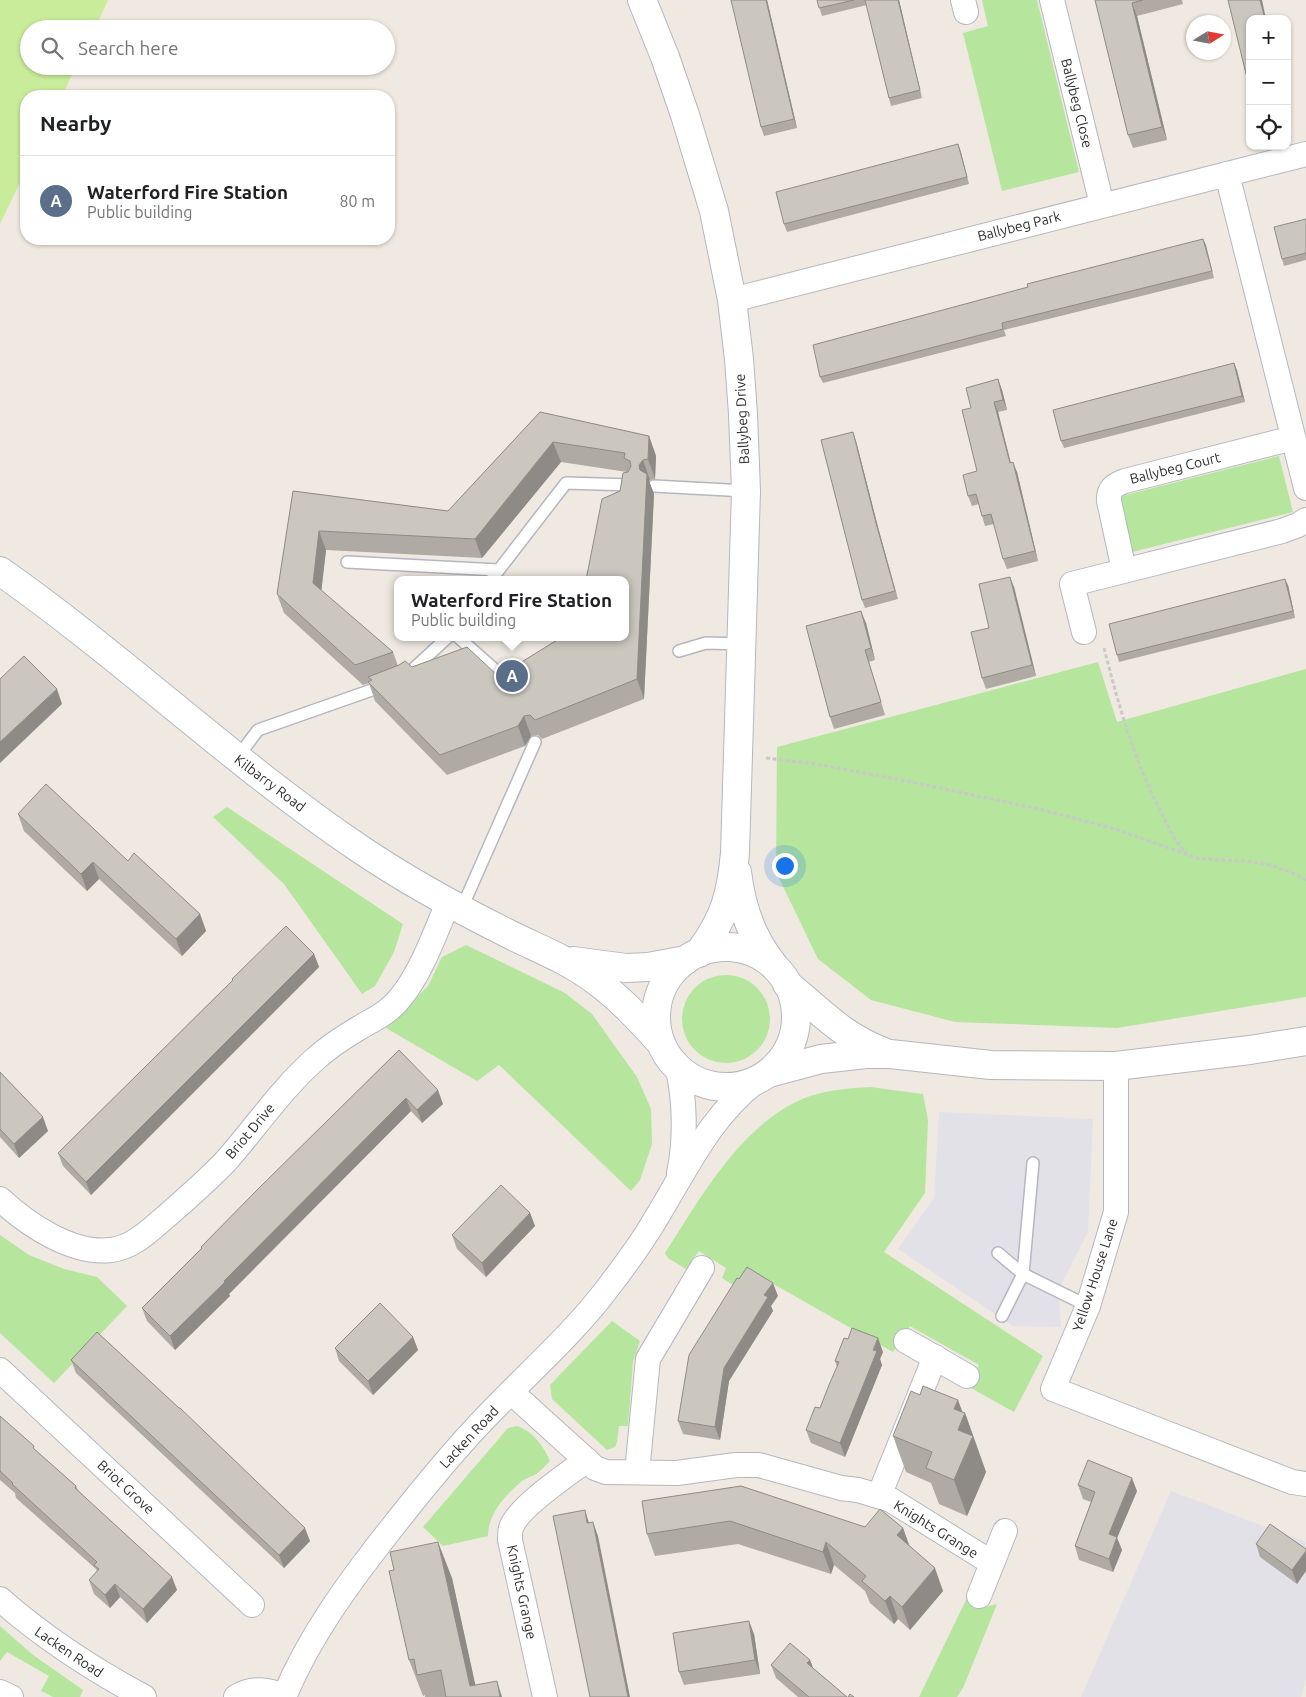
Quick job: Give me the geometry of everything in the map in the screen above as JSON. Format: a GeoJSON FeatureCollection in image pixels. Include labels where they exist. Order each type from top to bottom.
{"type":"FeatureCollection","features":[{"type":"Feature","properties":{"kind":"street","name":"Ballybeg Drive"},"geometry":{"type":"LineString","coordinates":[[642,0],[665,58],[701,163],[714,211],[732,300],[742,405],[746,491],[735,853]]}},
{"type":"Feature","properties":{"kind":"street","name":"Ballybeg Close"},"geometry":{"type":"LineString","coordinates":[[1052,0],[1102,205]]}},
{"type":"Feature","properties":{"kind":"street","name":"Ballybeg Park"},"geometry":{"type":"LineString","coordinates":[[732,300],[1306,154]]}},
{"type":"Feature","properties":{"kind":"street"},"geometry":{"type":"LineString","coordinates":[[1227,174],[1306,488]]}},
{"type":"Feature","properties":{"kind":"street","name":"Ballybeg Court"},"geometry":{"type":"LineString","coordinates":[[1124,570],[1109,501],[1109,494],[1112,488],[1125,481],[1294,438]]}},
{"type":"Feature","properties":{"kind":"street"},"geometry":{"type":"LineString","coordinates":[[1084,632],[1072,584],[1282,531],[1306,520]]}},
{"type":"Feature","properties":{"kind":"street","name":"Kilbarry Road"},"geometry":{"type":"LineString","coordinates":[[0,571],[67,621],[237,758],[353,844],[391,869],[455,906],[564,960],[591,977],[634,1013],[660,1042]]}},
{"type":"Feature","properties":{"kind":"street"},"geometry":{"type":"LineString","coordinates":[[692,956],[714,931],[722,917],[733,877],[735,853]]}},
{"type":"Feature","properties":{"kind":"street"},"geometry":{"type":"LineString","coordinates":[[735,853],[742,901],[750,926],[757,941],[780,975],[795,1005],[794,1037],[778,1065],[752,1083],[736,1087],[720,1088],[705,1085],[691,1079],[678,1070],[668,1058],[660,1042],[656,1026],[656,1009],[660,993],[667,978],[678,965],[692,956],[716,948],[741,948],[764,958],[780,975],[838,1028],[873,1048],[890,1054]]}},
{"type":"Feature","properties":{"kind":"street","name":"Briot Drive"},"geometry":{"type":"LineString","coordinates":[[0,1200],[32,1225],[50,1235],[82,1248],[110,1250],[130,1244],[141,1238],[184,1201],[225,1161],[270,1106],[312,1061],[330,1046],[383,1014],[395,1004],[412,980],[455,906]]}},
{"type":"Feature","properties":{"kind":"street","name":"Kilbarry Road"},"geometry":{"type":"LineString","coordinates":[[564,960],[626,968],[648,967],[692,956]]}},
{"type":"Feature","properties":{"kind":"street"},"geometry":{"type":"LineString","coordinates":[[763,1076],[821,1059],[844,1055],[890,1054],[991,1065],[1116,1066],[1231,1052],[1306,1040]]}},
{"type":"Feature","properties":{"kind":"street","name":"Yellow House Lane"},"geometry":{"type":"LineString","coordinates":[[1116,1066],[1116,1212],[1088,1306],[1053,1389],[1292,1482],[1306,1484]]}},
{"type":"Feature","properties":{"kind":"street","name":"Lacken Road"},"geometry":{"type":"LineString","coordinates":[[673,1191],[680,1172],[683,1136],[682,1096],[678,1070]]}},
{"type":"Feature","properties":{"kind":"street","name":"Lacken Road"},"geometry":{"type":"LineString","coordinates":[[236,1697],[242,1693],[257,1690],[271,1691],[284,1697],[314,1636],[372,1553],[450,1456],[574,1327],[605,1291],[630,1258],[710,1129],[722,1113],[745,1090],[763,1076]]}},
{"type":"Feature","properties":{"kind":"street"},"geometry":{"type":"LineString","coordinates":[[637,1472],[648,1359],[702,1268]]}},
{"type":"Feature","properties":{"kind":"street"},"geometry":{"type":"LineString","coordinates":[[906,1341],[967,1376]]}},
{"type":"Feature","properties":{"kind":"street","name":"Knights Grange"},"geometry":{"type":"LineString","coordinates":[[880,1496],[935,1357]]}},
{"type":"Feature","properties":{"kind":"street","name":"Briot Grove"},"geometry":{"type":"LineString","coordinates":[[0,1370],[252,1605]]}},
{"type":"Feature","properties":{"kind":"street","name":"Knights Grange"},"geometry":{"type":"LineString","coordinates":[[511,1392],[596,1468],[606,1472],[677,1473],[736,1465],[759,1464],[841,1488],[858,1490],[891,1500],[992,1563]]}},
{"type":"Feature","properties":{"kind":"street","name":"Knights Grange"},"geometry":{"type":"LineString","coordinates":[[545,1697],[510,1540],[511,1527],[539,1496],[587,1460]]}},
{"type":"Feature","properties":{"kind":"street","name":"Knights Grange"},"geometry":{"type":"LineString","coordinates":[[979,1596],[1005,1531]]}},
{"type":"Feature","properties":{"kind":"street","name":"Lacken Road"},"geometry":{"type":"LineString","coordinates":[[0,1599],[31,1626],[71,1655],[144,1697]]}},
{"type":"Feature","properties":{"kind":"street"},"geometry":{"type":"LineString","coordinates":[[0,1692],[11,1697]]}},
{"type":"Feature","properties":{"kind":"lane"},"geometry":{"type":"LineString","coordinates":[[347,562],[494,575],[566,483],[631,485]]}},
{"type":"Feature","properties":{"kind":"lane"},"geometry":{"type":"LineString","coordinates":[[654,486],[746,491]]}},
{"type":"Feature","properties":{"kind":"lane"},"geometry":{"type":"LineString","coordinates":[[237,758],[258,730],[399,679],[443,641]]}},
{"type":"Feature","properties":{"kind":"lane"},"geometry":{"type":"LineString","coordinates":[[462,641],[516,689]]}},
{"type":"Feature","properties":{"kind":"lane"},"geometry":{"type":"LineString","coordinates":[[679,650],[706,643],[742,644]]}},
{"type":"Feature","properties":{"kind":"lane"},"geometry":{"type":"LineString","coordinates":[[455,906],[535,742]]}},
{"type":"Feature","properties":{"kind":"lane"},"geometry":{"type":"LineString","coordinates":[[1002,1316],[1022,1274],[1032,1164]]}},
{"type":"Feature","properties":{"kind":"lane"},"geometry":{"type":"LineString","coordinates":[[998,1253],[1022,1274],[1088,1306]]}},
{"type":"Feature","properties":{"kind":"path"},"geometry":{"type":"LineString","coordinates":[[1084,632],[1104,648],[1126,729],[1144,776],[1174,837],[1189,855]]}},
{"type":"Feature","properties":{"kind":"path"},"geometry":{"type":"LineString","coordinates":[[738,755],[815,764],[1031,807],[1115,829],[1207,860],[1244,861],[1271,865],[1306,880]]}},
{"type":"Feature","properties":{"kind":"shaded area"},"geometry":{"type":"Polygon","coordinates":[[[939,1112],[1093,1119],[1088,1232],[1058,1291],[1061,1327],[1013,1326],[898,1249],[934,1198],[939,1112]]]}},
{"type":"Feature","properties":{"kind":"shaded area"},"geometry":{"type":"Polygon","coordinates":[[[1171,1491],[1306,1542],[1306,1680],[1301,1697],[1081,1697],[1171,1491]]]}},
{"type":"Feature","properties":{"kind":"green space"},"geometry":{"type":"Polygon","coordinates":[[[0,0],[108,0],[99,20],[20,20],[20,75],[72,75],[65,90],[20,90],[20,182],[0,224],[0,0]]]}},
{"type":"Feature","properties":{"kind":"green space"},"geometry":{"type":"Polygon","coordinates":[[[982,0],[1037,0],[1079,172],[1002,191],[963,33],[988,26],[982,0]]]}},
{"type":"Feature","properties":{"kind":"green space"},"geometry":{"type":"Polygon","coordinates":[[[1279,456],[1293,512],[1132,552],[1118,497],[1279,456]]]}},
{"type":"Feature","properties":{"kind":"green space"},"geometry":{"type":"Polygon","coordinates":[[[1098,662],[1117,722],[1306,669],[1306,997],[1117,1028],[955,1022],[871,1000],[818,959],[776,872],[777,747],[1098,662]]]}},
{"type":"Feature","properties":{"kind":"green space"},"geometry":{"type":"Polygon","coordinates":[[[227,807],[403,924],[394,952],[375,986],[362,994],[284,884],[213,817],[227,807]]]}},
{"type":"Feature","properties":{"kind":"green space"},"geometry":{"type":"Polygon","coordinates":[[[466,945],[565,993],[592,1014],[637,1077],[651,1109],[652,1144],[640,1180],[631,1191],[499,1065],[477,1081],[386,1028],[428,986],[442,957],[466,945]]]}},
{"type":"Feature","properties":{"kind":"green space"},"geometry":{"type":"Polygon","coordinates":[[[726,975],[743,978],[751,982],[763,994],[767,1002],[770,1019],[767,1036],[763,1044],[751,1056],[743,1060],[726,1063],[709,1060],[701,1056],[689,1044],[685,1036],[682,1019],[685,1002],[689,994],[701,982],[709,978],[726,975]]]}},
{"type":"Feature","properties":{"kind":"green space"},"geometry":{"type":"Polygon","coordinates":[[[870,1087],[923,1094],[928,1120],[925,1193],[884,1252],[1043,1356],[1014,1412],[969,1387],[979,1365],[910,1326],[893,1352],[749,1270],[738,1288],[722,1278],[726,1268],[699,1251],[686,1269],[668,1258],[665,1253],[709,1185],[744,1141],[764,1123],[786,1107],[810,1096],[824,1092],[870,1087]]]}},
{"type":"Feature","properties":{"kind":"green space"},"geometry":{"type":"Polygon","coordinates":[[[0,1235],[29,1255],[64,1269],[97,1277],[127,1306],[54,1383],[0,1333],[0,1235]]]}},
{"type":"Feature","properties":{"kind":"green space"},"geometry":{"type":"Polygon","coordinates":[[[612,1321],[640,1341],[633,1362],[628,1426],[619,1426],[615,1447],[607,1450],[552,1399],[550,1385],[612,1321]]]}},
{"type":"Feature","properties":{"kind":"green space"},"geometry":{"type":"Polygon","coordinates":[[[517,1426],[523,1428],[537,1440],[545,1450],[550,1461],[538,1473],[522,1481],[504,1499],[494,1513],[488,1536],[443,1546],[423,1527],[508,1428],[517,1426]]]}},
{"type":"Feature","properties":{"kind":"green space"},"geometry":{"type":"Polygon","coordinates":[[[967,1598],[985,1607],[997,1604],[963,1688],[957,1697],[919,1697],[967,1598]]]}},
{"type":"Feature","properties":{"kind":"green space"},"geometry":{"type":"Polygon","coordinates":[[[0,1626],[33,1655],[83,1690],[80,1697],[53,1697],[41,1691],[49,1676],[7,1652],[0,1661],[0,1626]]]}},
{"type":"Feature","properties":{"kind":"building"},"geometry":{"type":"Polygon","coordinates":[[[731,0],[766,0],[794,119],[761,127],[731,0]]]}},
{"type":"Feature","properties":{"kind":"building"},"geometry":{"type":"Polygon","coordinates":[[[817,0],[854,0],[819,8],[817,0]]]}},
{"type":"Feature","properties":{"kind":"building"},"geometry":{"type":"Polygon","coordinates":[[[865,0],[898,0],[920,90],[889,98],[865,0]]]}},
{"type":"Feature","properties":{"kind":"building"},"geometry":{"type":"Polygon","coordinates":[[[1095,0],[1143,0],[1132,3],[1162,127],[1128,135],[1095,0]]]}},
{"type":"Feature","properties":{"kind":"building"},"geometry":{"type":"Polygon","coordinates":[[[1228,0],[1260,0],[1264,15],[1246,15],[1246,74],[1228,0]]]}},
{"type":"Feature","properties":{"kind":"building"},"geometry":{"type":"Polygon","coordinates":[[[958,144],[967,177],[784,224],[776,192],[958,144]]]}},
{"type":"Feature","properties":{"kind":"building"},"geometry":{"type":"Polygon","coordinates":[[[1306,219],[1306,253],[1282,259],[1274,227],[1306,219]]]}},
{"type":"Feature","properties":{"kind":"building"},"geometry":{"type":"Polygon","coordinates":[[[1203,239],[1212,271],[1002,323],[1003,329],[820,377],[813,345],[1028,287],[1027,284],[1203,239]]]}},
{"type":"Feature","properties":{"kind":"building"},"geometry":{"type":"Polygon","coordinates":[[[1234,363],[1242,396],[1061,441],[1053,410],[1234,363]]]}},
{"type":"Feature","properties":{"kind":"building"},"geometry":{"type":"Polygon","coordinates":[[[998,379],[1003,400],[994,402],[1010,463],[1013,462],[1035,551],[1003,559],[991,514],[982,516],[976,494],[968,496],[963,475],[977,471],[962,410],[971,408],[966,388],[998,379]]]}},
{"type":"Feature","properties":{"kind":"building"},"geometry":{"type":"Polygon","coordinates":[[[540,412],[649,436],[648,459],[643,460],[639,465],[640,470],[647,474],[637,679],[535,720],[530,715],[524,716],[518,726],[440,755],[368,682],[372,680],[368,677],[405,661],[412,667],[467,647],[498,676],[502,674],[511,677],[516,671],[515,666],[556,641],[629,641],[629,576],[587,576],[602,499],[620,491],[623,473],[628,472],[631,466],[630,461],[624,458],[625,453],[553,442],[475,539],[319,531],[313,583],[393,652],[355,665],[277,594],[293,491],[448,511],[540,412]]]}},
{"type":"Feature","properties":{"kind":"building"},"geometry":{"type":"Polygon","coordinates":[[[853,432],[895,591],[862,600],[821,440],[853,432]]]}},
{"type":"Feature","properties":{"kind":"building"},"geometry":{"type":"Polygon","coordinates":[[[1010,577],[1032,665],[982,678],[971,632],[989,628],[979,584],[1010,577]]]}},
{"type":"Feature","properties":{"kind":"building"},"geometry":{"type":"Polygon","coordinates":[[[1285,579],[1293,611],[1117,655],[1109,624],[1285,579]]]}},
{"type":"Feature","properties":{"kind":"building"},"geometry":{"type":"Polygon","coordinates":[[[861,611],[871,648],[865,650],[881,702],[830,717],[806,626],[861,611]]]}},
{"type":"Feature","properties":{"kind":"building"},"geometry":{"type":"Polygon","coordinates":[[[24,656],[57,689],[0,742],[0,679],[24,656]]]}},
{"type":"Feature","properties":{"kind":"building"},"geometry":{"type":"Polygon","coordinates":[[[46,784],[128,861],[134,853],[200,914],[176,939],[93,862],[81,874],[18,814],[46,784]]]}},
{"type":"Feature","properties":{"kind":"building"},"geometry":{"type":"Polygon","coordinates":[[[286,926],[314,954],[86,1182],[58,1153],[286,926]]]}},
{"type":"Feature","properties":{"kind":"building"},"geometry":{"type":"Polygon","coordinates":[[[399,1050],[438,1090],[417,1110],[406,1098],[170,1336],[142,1308],[258,1189],[399,1050]]]}},
{"type":"Feature","properties":{"kind":"building"},"geometry":{"type":"Polygon","coordinates":[[[0,1072],[43,1117],[14,1144],[0,1129],[0,1072]]]}},
{"type":"Feature","properties":{"kind":"building"},"geometry":{"type":"Polygon","coordinates":[[[501,1185],[530,1213],[482,1263],[452,1235],[501,1185]]]}},
{"type":"Feature","properties":{"kind":"building"},"geometry":{"type":"Polygon","coordinates":[[[747,1267],[773,1283],[764,1295],[768,1297],[724,1368],[715,1427],[678,1421],[689,1355],[737,1278],[739,1279],[747,1267]]]}},
{"type":"Feature","properties":{"kind":"building"},"geometry":{"type":"Polygon","coordinates":[[[380,1303],[413,1337],[368,1381],[335,1348],[380,1303]]]}},
{"type":"Feature","properties":{"kind":"building"},"geometry":{"type":"Polygon","coordinates":[[[852,1328],[878,1338],[873,1350],[877,1351],[840,1443],[806,1430],[815,1407],[820,1408],[839,1362],[835,1361],[844,1338],[848,1339],[852,1328]]]}},
{"type":"Feature","properties":{"kind":"building"},"geometry":{"type":"Polygon","coordinates":[[[97,1332],[180,1408],[305,1528],[279,1555],[71,1360],[97,1332]]]}},
{"type":"Feature","properties":{"kind":"building"},"geometry":{"type":"Polygon","coordinates":[[[923,1386],[958,1400],[954,1409],[965,1413],[958,1430],[973,1436],[954,1480],[926,1468],[932,1452],[893,1436],[911,1391],[920,1395],[923,1386]]]}},
{"type":"Feature","properties":{"kind":"building"},"geometry":{"type":"Polygon","coordinates":[[[0,1416],[172,1577],[143,1609],[115,1584],[105,1595],[89,1580],[99,1569],[94,1565],[97,1562],[0,1471],[0,1416]]]}},
{"type":"Feature","properties":{"kind":"building"},"geometry":{"type":"Polygon","coordinates":[[[1088,1460],[1132,1478],[1109,1534],[1117,1537],[1109,1559],[1075,1546],[1095,1492],[1078,1485],[1088,1460]]]}},
{"type":"Feature","properties":{"kind":"building"},"geometry":{"type":"Polygon","coordinates":[[[741,1486],[865,1527],[880,1509],[903,1528],[897,1535],[935,1568],[902,1607],[890,1596],[885,1601],[862,1581],[866,1576],[826,1542],[823,1552],[730,1521],[647,1534],[642,1501],[741,1486]]]}},
{"type":"Feature","properties":{"kind":"building"},"geometry":{"type":"Polygon","coordinates":[[[585,1510],[587,1523],[593,1522],[628,1697],[590,1697],[553,1516],[585,1510]]]}},
{"type":"Feature","properties":{"kind":"building"},"geometry":{"type":"Polygon","coordinates":[[[1270,1524],[1306,1549],[1292,1570],[1256,1544],[1270,1524]]]}},
{"type":"Feature","properties":{"kind":"building"},"geometry":{"type":"Polygon","coordinates":[[[438,1542],[470,1686],[497,1681],[500,1697],[446,1697],[441,1670],[417,1675],[414,1659],[409,1660],[389,1571],[394,1570],[390,1552],[438,1542]]]}},
{"type":"Feature","properties":{"kind":"building"},"geometry":{"type":"Polygon","coordinates":[[[749,1621],[755,1660],[679,1672],[673,1633],[749,1621]]]}},
{"type":"Feature","properties":{"kind":"building"},"geometry":{"type":"Polygon","coordinates":[[[790,1643],[810,1660],[807,1663],[847,1697],[809,1697],[771,1665],[790,1643]]]}},
{"type":"Feature","properties":{"kind":"place","name":"Waterford Fire Station"},"geometry":{"type":"Point","coordinates":[512,676]}}]}
